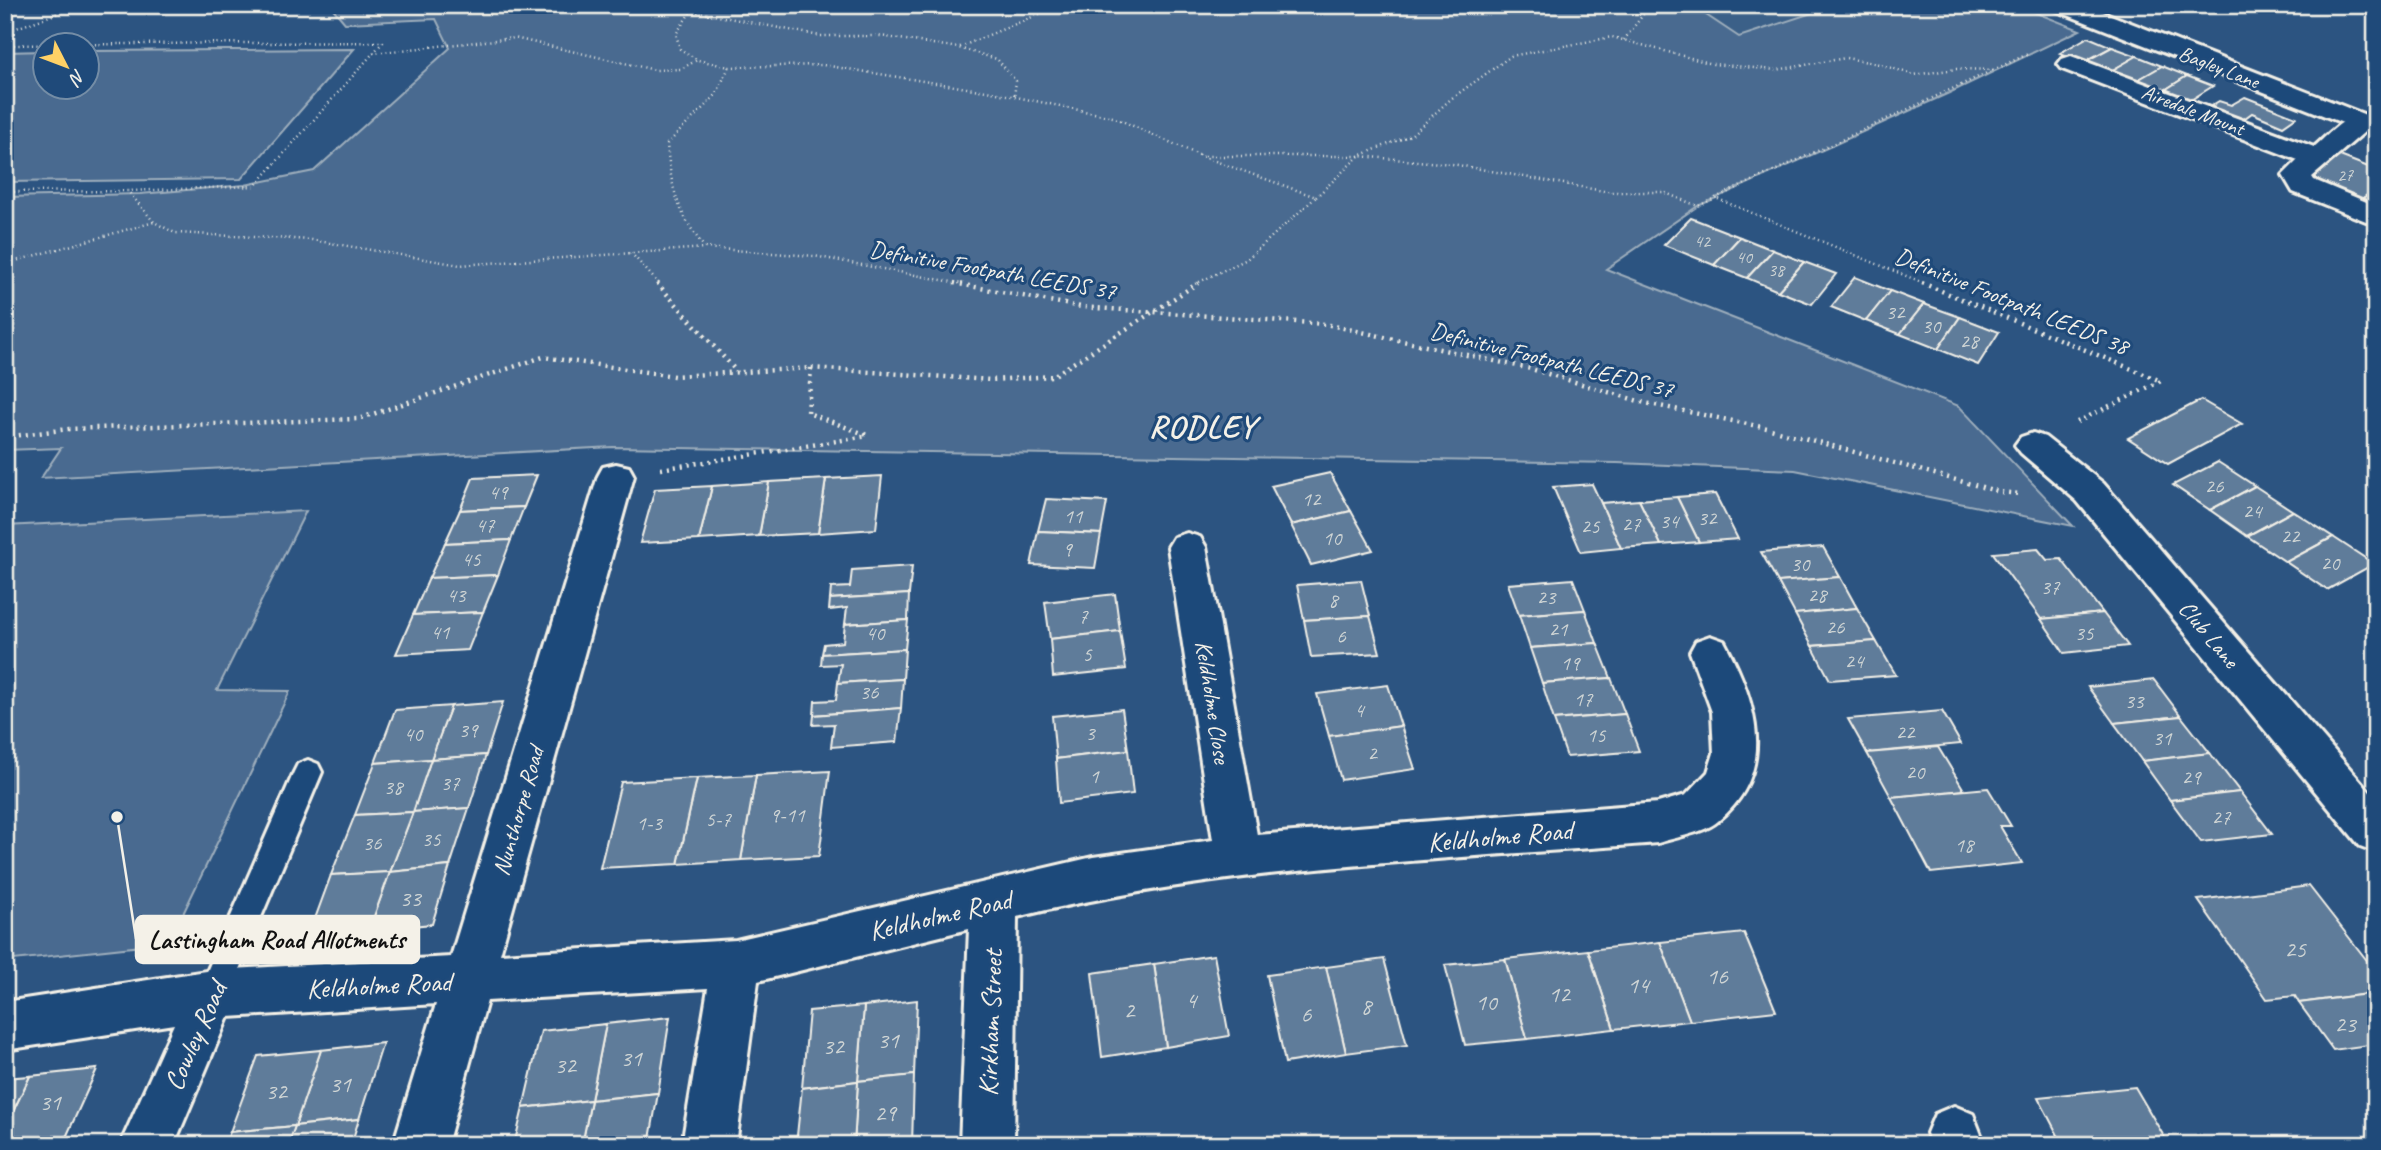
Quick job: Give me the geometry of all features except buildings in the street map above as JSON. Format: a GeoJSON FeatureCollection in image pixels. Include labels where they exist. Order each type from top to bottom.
{"type":"FeatureCollection","features":[{"type":"Feature","properties":{"kind":"street","name":"Bagley Lane"},"geometry":{"type":"LineString","coordinates":[[2063,5],[2368,125]]}},
{"type":"Feature","properties":{"kind":"street","name":"Airedale Mount"},"geometry":{"type":"LineString","coordinates":[[2071,64],[2315,157]]}},
{"type":"Feature","properties":{"kind":"street"},"geometry":{"type":"LineString","coordinates":[[2368,125],[2315,157],[2297,175],[2303,186],[2376,216]]}},
{"type":"Feature","properties":{"kind":"street","name":"Club Lane"},"geometry":{"type":"LineString","coordinates":[[2033,445],[2090,492],[2376,832]]}},
{"type":"Feature","properties":{"kind":"street","name":"Nunthorpe Road"},"geometry":{"type":"LineString","coordinates":[[420,1145],[616,476]]}},
{"type":"Feature","properties":{"kind":"street","name":"Keldholme Close"},"geometry":{"type":"LineString","coordinates":[[1187,547],[1238,857]]}},
{"type":"Feature","properties":{"kind":"street","name":"Keldholme Road"},"geometry":{"type":"LineString","coordinates":[[5,1026],[213,994],[736,963],[1093,878],[1238,857],[1658,823],[1702,809],[1727,782],[1736,753],[1733,712],[1710,652]]}},
{"type":"Feature","properties":{"kind":"street","name":"Kirkham Street"},"geometry":{"type":"LineString","coordinates":[[987,1145],[994,902]]}},
{"type":"Feature","properties":{"kind":"street"},"geometry":{"type":"LineString","coordinates":[[709,1145],[736,963]]}},
{"type":"Feature","properties":{"kind":"street","name":"Cowley Road"},"geometry":{"type":"LineString","coordinates":[[148,1145],[213,994]]}},
{"type":"Feature","properties":{"kind":"lane","name":"Cowley Road"},"geometry":{"type":"LineString","coordinates":[[213,994],[308,772]]}},
{"type":"Feature","properties":{"kind":"path"},"geometry":{"type":"LineString","coordinates":[[5,32],[81,5]]}},
{"type":"Feature","properties":{"kind":"path"},"geometry":{"type":"LineString","coordinates":[[695,5],[676,34],[680,49],[698,60],[729,67],[823,65],[1014,97],[1113,117],[1201,156],[1316,197]]}},
{"type":"Feature","properties":{"kind":"path"},"geometry":{"type":"LineString","coordinates":[[960,48],[1061,5]]}},
{"type":"Feature","properties":{"kind":"path"},"geometry":{"type":"LineString","coordinates":[[1624,40],[1645,12],[1634,5]]}},
{"type":"Feature","properties":{"kind":"path"},"geometry":{"type":"LineString","coordinates":[[693,10],[820,36],[880,36],[960,48],[997,59],[1016,81],[1014,97]]}},
{"type":"Feature","properties":{"kind":"path"},"geometry":{"type":"LineString","coordinates":[[5,437],[69,429],[358,419],[543,357],[674,376],[811,368],[991,380],[1053,376],[1207,277],[1247,259],[1359,156],[1411,135],[1452,98],[1511,56],[1612,37],[1713,64],[1776,70],[1846,58],[1879,64],[1914,75],[1956,69],[1997,70]]}},
{"type":"Feature","properties":{"kind":"path"},"geometry":{"type":"LineString","coordinates":[[373,53],[514,38],[655,70],[681,69],[698,60]]}},
{"type":"Feature","properties":{"kind":"path"},"geometry":{"type":"LineString","coordinates":[[5,46],[383,42],[255,186],[5,192]]}},
{"type":"Feature","properties":{"kind":"path"},"geometry":{"type":"LineString","coordinates":[[1201,156],[1359,156],[1452,164],[1609,192],[1663,191],[1698,206],[2038,50]]}},
{"type":"Feature","properties":{"kind":"path"},"geometry":{"type":"LineString","coordinates":[[705,248],[683,222],[672,192],[667,144],[716,95],[729,67]]}},
{"type":"Feature","properties":{"kind":"path"},"geometry":{"type":"LineString","coordinates":[[5,264],[154,222],[128,191]]}},
{"type":"Feature","properties":{"kind":"path","name":"Definitive Footpath LEEDS 38"},"geometry":{"type":"LineString","coordinates":[[1718,199],[2161,381],[2033,445]]}},
{"type":"Feature","properties":{"kind":"path","name":"Definitive Footpath LEEDS 37"},"geometry":{"type":"LineString","coordinates":[[154,222],[175,233],[312,240],[460,265],[705,248],[814,256],[1081,307],[1325,324],[1531,369],[1645,403],[1768,428],[2000,492],[2059,499],[2090,492]]}},
{"type":"Feature","properties":{"kind":"path"},"geometry":{"type":"LineString","coordinates":[[630,253],[738,372]]}},
{"type":"Feature","properties":{"kind":"path"},"geometry":{"type":"LineString","coordinates":[[616,476],[868,436],[808,413],[811,368]]}},
{"type":"Feature","properties":{"kind":"shaded area"},"geometry":{"type":"Polygon","coordinates":[[[330,5],[1691,5],[1739,37],[1836,5],[2016,5],[2080,30],[1949,93],[1698,206],[1606,269],[1959,406],[2073,526],[1795,470],[1617,463],[613,447],[41,478],[61,448],[5,450],[5,197],[140,194],[245,185],[314,171],[450,48],[436,19],[345,23],[330,5]]]}},
{"type":"Feature","properties":{"kind":"shaded area"},"geometry":{"type":"Polygon","coordinates":[[[1691,5],[1836,5],[1739,37],[1691,5]]]}},
{"type":"Feature","properties":{"kind":"shaded area"},"geometry":{"type":"Polygon","coordinates":[[[354,49],[241,179],[5,182],[5,52],[32,51],[32,102],[102,102],[102,51],[354,49]]]}},
{"type":"Feature","properties":{"kind":"shaded area"},"geometry":{"type":"Polygon","coordinates":[[[306,511],[217,690],[290,691],[169,943],[5,961],[5,526],[306,511]]]}},
{"type":"Feature","properties":{"kind":"place","name":"Lastingham Road Allotments"},"geometry":{"type":"Point","coordinates":[117,817]}},
{"type":"Feature","properties":{"kind":"district","name":"RODLEY"},"geometry":{"type":"Point","coordinates":[1203,426]}}]}
